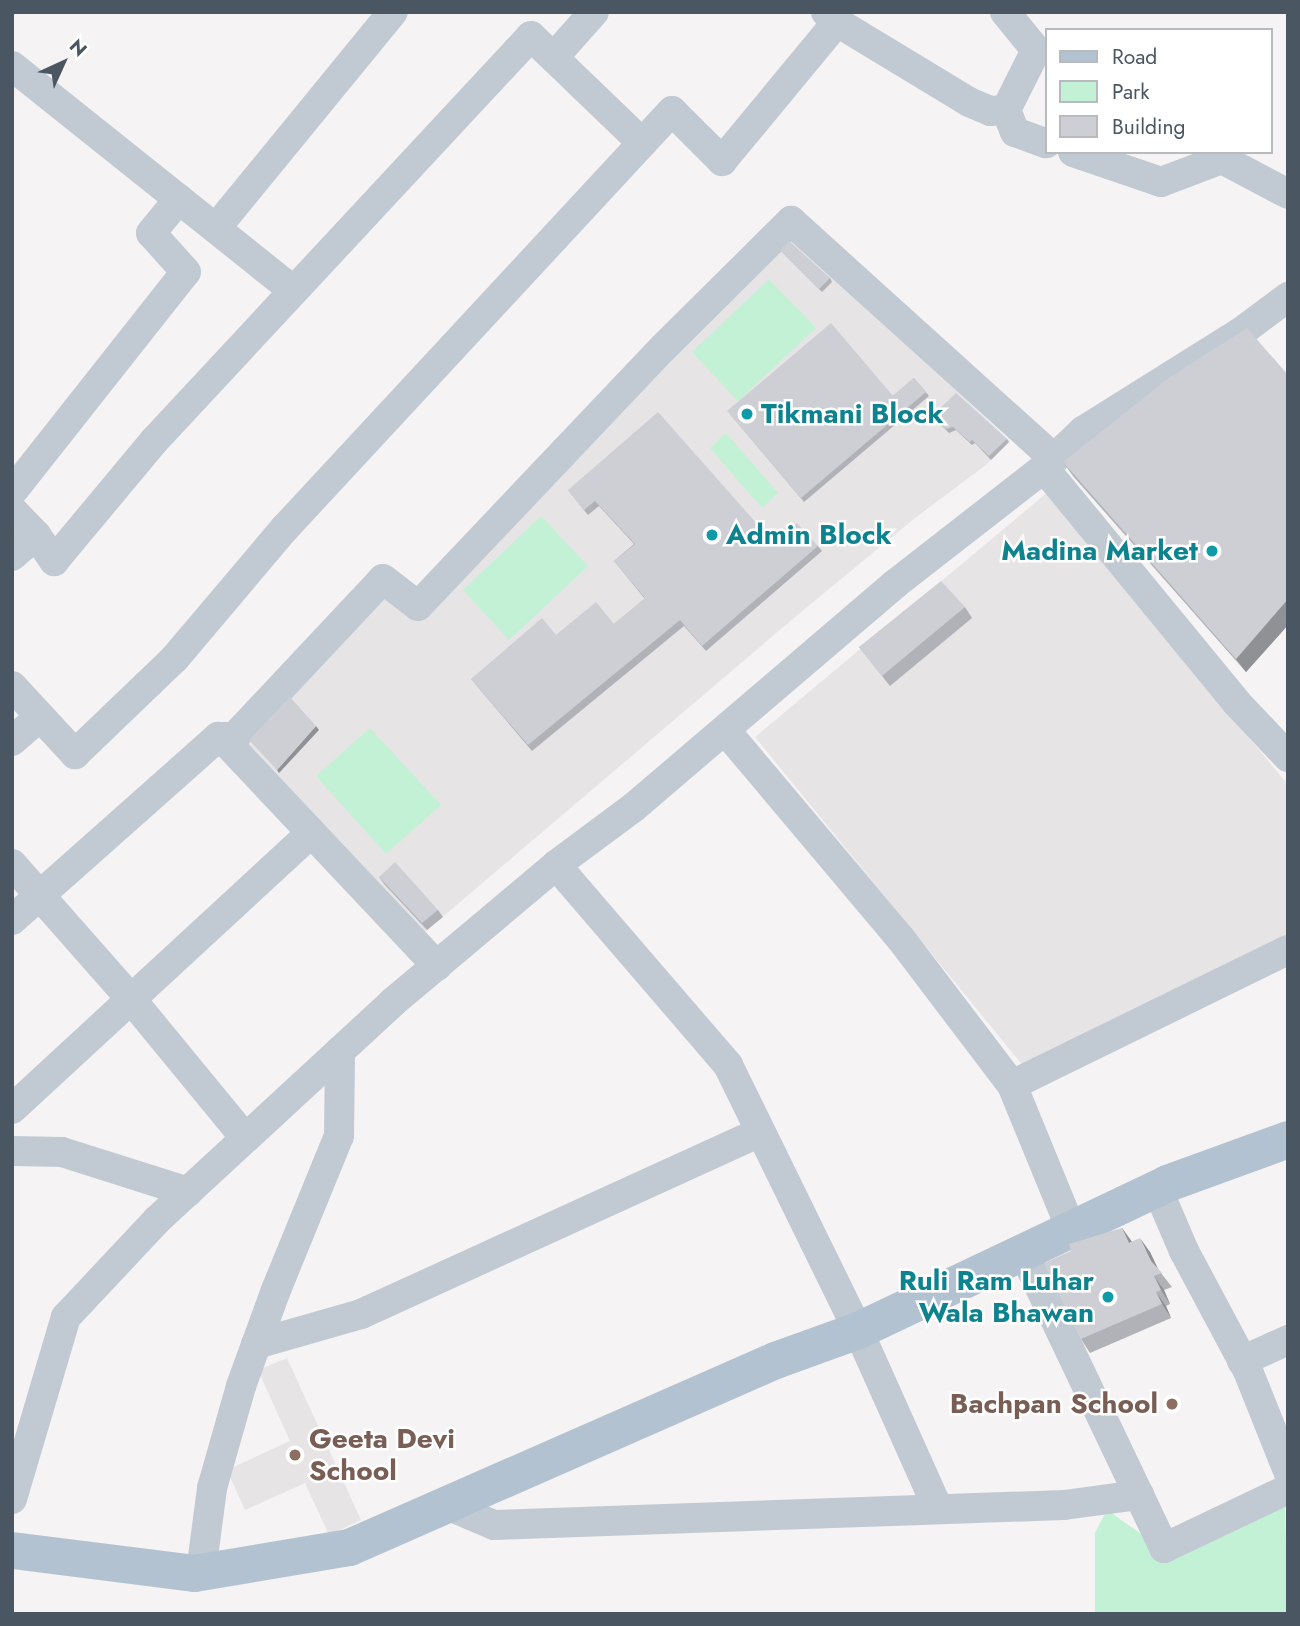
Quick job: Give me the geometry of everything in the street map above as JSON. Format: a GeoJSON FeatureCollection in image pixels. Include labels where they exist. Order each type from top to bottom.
{"type":"FeatureCollection","features":[{"type":"Feature","properties":{"kind":"main road"},"geometry":{"type":"LineString","coordinates":[[12,1550],[201,1572],[349,1547],[763,1365],[858,1330],[1157,1188],[1288,1139]]}},
{"type":"Feature","properties":{"kind":"street"},"geometry":{"type":"LineString","coordinates":[[216,228],[393,12]]}},
{"type":"Feature","properties":{"kind":"street"},"geometry":{"type":"LineString","coordinates":[[554,57],[594,12]]}},
{"type":"Feature","properties":{"kind":"street"},"geometry":{"type":"LineString","coordinates":[[1005,12],[1036,50],[1006,110],[1015,132],[1044,142]]}},
{"type":"Feature","properties":{"kind":"street"},"geometry":{"type":"LineString","coordinates":[[12,686],[75,754],[174,658],[285,528],[672,111],[722,162],[832,17],[969,102],[990,111],[1006,110]]}},
{"type":"Feature","properties":{"kind":"street"},"geometry":{"type":"LineString","coordinates":[[12,510],[36,535],[54,561],[154,441],[531,36],[642,143]]}},
{"type":"Feature","properties":{"kind":"street"},"geometry":{"type":"LineString","coordinates":[[12,66],[293,290]]}},
{"type":"Feature","properties":{"kind":"street"},"geometry":{"type":"LineString","coordinates":[[1079,154],[1161,182],[1222,159],[1288,194]]}},
{"type":"Feature","properties":{"kind":"street"},"geometry":{"type":"LineString","coordinates":[[12,492],[186,272],[151,233],[179,199]]}},
{"type":"Feature","properties":{"kind":"street"},"geometry":{"type":"LineString","coordinates":[[437,967],[228,744],[383,579],[418,606],[664,347],[790,221],[1049,463],[1236,702],[1288,757]]}},
{"type":"Feature","properties":{"kind":"street"},"geometry":{"type":"LineString","coordinates":[[12,1499],[66,1317],[188,1192],[340,1051],[556,865],[635,807],[895,584],[1049,463],[1083,431],[1241,332],[1288,297]]}},
{"type":"Feature","properties":{"kind":"street"},"geometry":{"type":"LineString","coordinates":[[12,556],[36,535]]}},
{"type":"Feature","properties":{"kind":"street"},"geometry":{"type":"LineString","coordinates":[[12,741],[40,717]]}},
{"type":"Feature","properties":{"kind":"street"},"geometry":{"type":"LineString","coordinates":[[725,730],[901,939],[1013,1085],[1071,1229]]}},
{"type":"Feature","properties":{"kind":"street"},"geometry":{"type":"LineString","coordinates":[[12,919],[218,737],[234,737]]}},
{"type":"Feature","properties":{"kind":"street"},"geometry":{"type":"LineString","coordinates":[[12,1109],[312,832]]}},
{"type":"Feature","properties":{"kind":"street"},"geometry":{"type":"LineString","coordinates":[[12,864],[131,999],[246,1138]]}},
{"type":"Feature","properties":{"kind":"street"},"geometry":{"type":"LineString","coordinates":[[556,865],[728,1065],[858,1330],[938,1508]]}},
{"type":"Feature","properties":{"kind":"street"},"geometry":{"type":"LineString","coordinates":[[1013,1085],[1288,950]]}},
{"type":"Feature","properties":{"kind":"street"},"geometry":{"type":"LineString","coordinates":[[201,1572],[212,1488],[256,1344],[339,1136],[340,1051]]}},
{"type":"Feature","properties":{"kind":"street"},"geometry":{"type":"LineString","coordinates":[[256,1344],[361,1314],[761,1132]]}},
{"type":"Feature","properties":{"kind":"street"},"geometry":{"type":"LineString","coordinates":[[12,1150],[62,1152],[188,1192]]}},
{"type":"Feature","properties":{"kind":"street"},"geometry":{"type":"LineString","coordinates":[[1157,1188],[1184,1251],[1242,1361],[1288,1471]]}},
{"type":"Feature","properties":{"kind":"street"},"geometry":{"type":"LineString","coordinates":[[1023,1252],[1164,1548],[1288,1489]]}},
{"type":"Feature","properties":{"kind":"street"},"geometry":{"type":"LineString","coordinates":[[1242,1361],[1288,1340]]}},
{"type":"Feature","properties":{"kind":"street"},"geometry":{"type":"LineString","coordinates":[[447,1504],[494,1525],[1064,1505],[1139,1495]]}},
{"type":"Feature","properties":{"kind":"shaded area"},"geometry":{"type":"Polygon","coordinates":[[[792,236],[1010,441],[986,465],[915,518],[795,617],[419,937],[241,745],[381,588],[414,619],[792,236]]]}},
{"type":"Feature","properties":{"kind":"shaded area"},"geometry":{"type":"Polygon","coordinates":[[[1048,492],[1288,785],[1288,935],[1024,1067],[755,737],[1048,492]]]}},
{"type":"Feature","properties":{"kind":"shaded area","name":"Geeta Devi School"},"geometry":{"type":"Polygon","coordinates":[[[287,1358],[361,1520],[329,1535],[305,1483],[245,1510],[227,1470],[290,1441],[258,1370],[287,1358]]]}},
{"type":"Feature","properties":{"kind":"green space"},"geometry":{"type":"Polygon","coordinates":[[[769,279],[816,328],[738,401],[692,352],[769,279]]]}},
{"type":"Feature","properties":{"kind":"green space"},"geometry":{"type":"Polygon","coordinates":[[[726,433],[778,493],[762,508],[710,448],[726,433]]]}},
{"type":"Feature","properties":{"kind":"green space"},"geometry":{"type":"Polygon","coordinates":[[[541,516],[588,566],[509,640],[463,590],[541,516]]]}},
{"type":"Feature","properties":{"kind":"green space"},"geometry":{"type":"Polygon","coordinates":[[[370,728],[441,805],[386,854],[316,776],[370,728]]]}},
{"type":"Feature","properties":{"kind":"green space"},"geometry":{"type":"Polygon","coordinates":[[[1285,1506],[1288,1614],[1095,1614],[1095,1533],[1107,1510],[1154,1543],[1285,1506]]]}},
{"type":"Feature","properties":{"kind":"building"},"geometry":{"type":"Polygon","coordinates":[[[789,241],[830,278],[819,289],[780,250],[789,241]]]}},
{"type":"Feature","properties":{"kind":"building"},"geometry":{"type":"Polygon","coordinates":[[[831,323],[893,396],[914,378],[926,392],[801,498],[727,411],[831,323]]]}},
{"type":"Feature","properties":{"kind":"building","name":"Madina Market"},"geometry":{"type":"Polygon","coordinates":[[[1247,328],[1288,375],[1288,599],[1236,659],[1063,462],[1170,377],[1247,328]]]}},
{"type":"Feature","properties":{"kind":"building"},"geometry":{"type":"Polygon","coordinates":[[[956,393],[1007,439],[989,456],[972,440],[970,442],[953,427],[946,429],[932,416],[956,393]]]}},
{"type":"Feature","properties":{"kind":"building"},"geometry":{"type":"Polygon","coordinates":[[[658,412],[774,543],[797,523],[818,546],[702,646],[680,620],[528,745],[471,679],[542,618],[556,635],[596,602],[614,624],[645,598],[614,561],[635,544],[595,501],[584,510],[568,490],[658,412]]]}},
{"type":"Feature","properties":{"kind":"building"},"geometry":{"type":"Polygon","coordinates":[[[941,581],[965,607],[882,676],[859,647],[941,581]]]}},
{"type":"Feature","properties":{"kind":"building"},"geometry":{"type":"Polygon","coordinates":[[[290,697],[316,726],[277,770],[249,740],[290,697]]]}},
{"type":"Feature","properties":{"kind":"building"},"geometry":{"type":"Polygon","coordinates":[[[395,862],[438,910],[422,923],[379,877],[395,862]]]}},
{"type":"Feature","properties":{"kind":"building","name":"Ruli Ram Luhar Wala Bhawan"},"geometry":{"type":"Polygon","coordinates":[[[1122,1228],[1129,1243],[1140,1238],[1151,1261],[1162,1273],[1154,1276],[1161,1290],[1156,1292],[1162,1304],[1081,1339],[1044,1263],[1071,1251],[1069,1244],[1122,1228]]]}},
{"type":"Feature","properties":{"kind":"place","name":"Tikmani Block"},"geometry":{"type":"Point","coordinates":[747,414]}},
{"type":"Feature","properties":{"kind":"place","name":"Admin Block"},"geometry":{"type":"Point","coordinates":[712,535]}},
{"type":"Feature","properties":{"kind":"place","name":"Madina Market"},"geometry":{"type":"Point","coordinates":[1212,551]}},
{"type":"Feature","properties":{"kind":"place","name":"Ruli Ram Luhar Wala Bhawan"},"geometry":{"type":"Point","coordinates":[1108,1297]}},
{"type":"Feature","properties":{"kind":"place","name":"Bachpan School"},"geometry":{"type":"Point","coordinates":[1172,1404]}},
{"type":"Feature","properties":{"kind":"place","name":"Geeta Devi School"},"geometry":{"type":"Point","coordinates":[295,1455]}}]}
